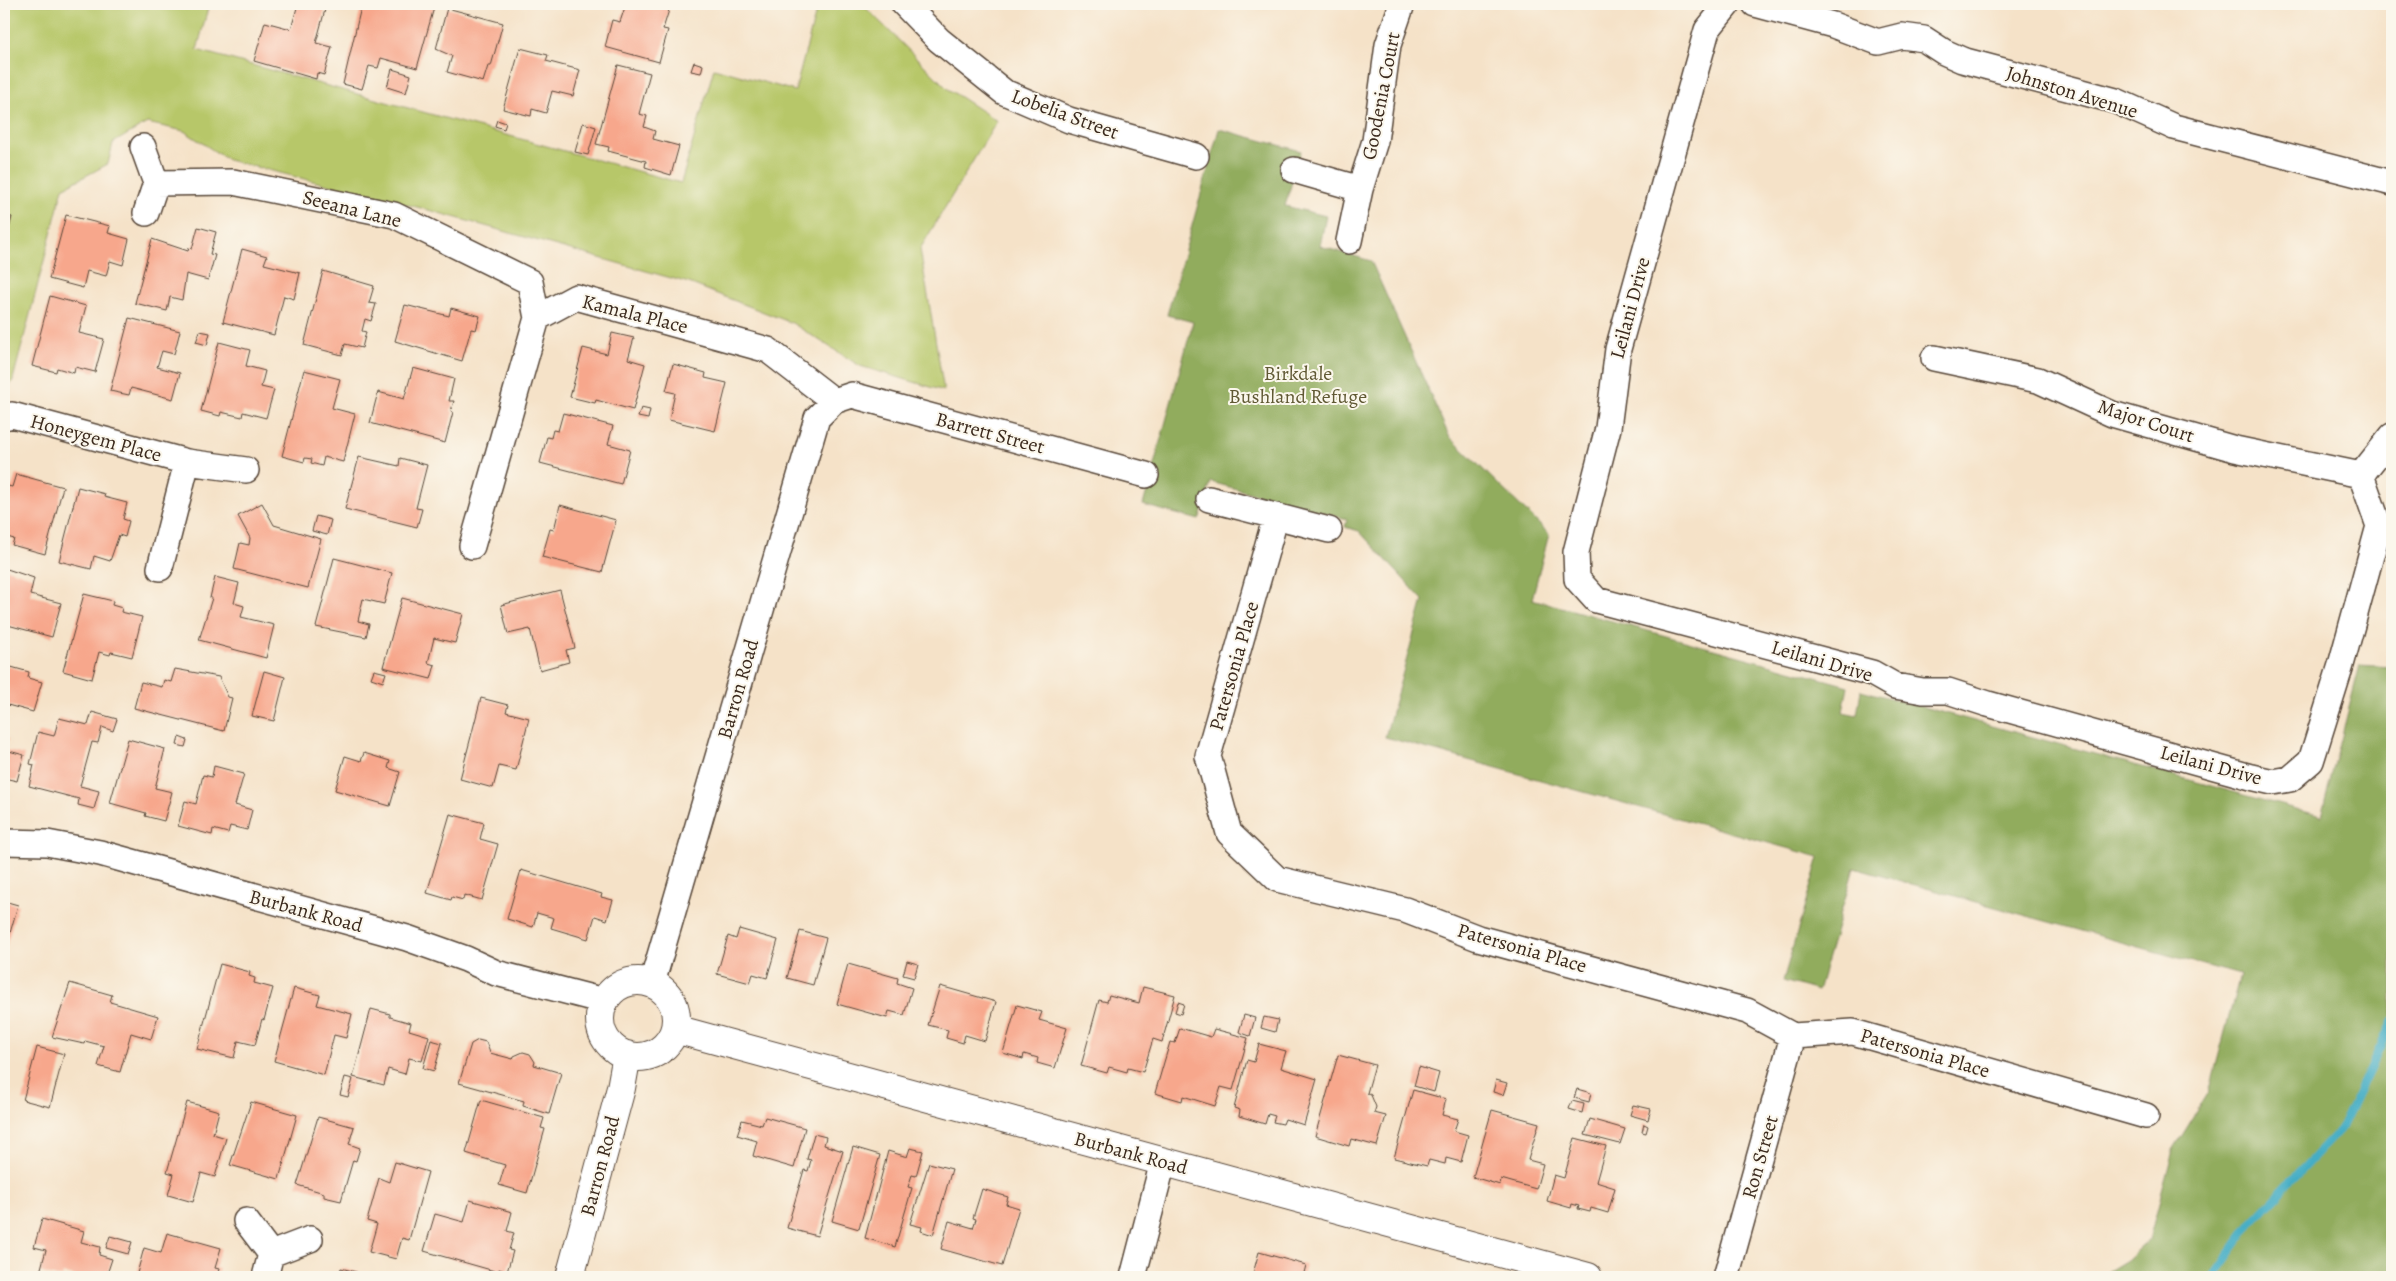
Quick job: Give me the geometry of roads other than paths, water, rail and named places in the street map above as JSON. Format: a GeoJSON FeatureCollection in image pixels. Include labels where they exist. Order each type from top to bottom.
{"type":"FeatureCollection","features":[{"type":"Feature","properties":{"kind":"street","name":"Lobelia Street"},"geometry":{"type":"LineString","coordinates":[[904,4],[939,40],[1004,92],[1069,120],[1196,156]]}},
{"type":"Feature","properties":{"kind":"street","name":"Goodenia Court"},"geometry":{"type":"LineString","coordinates":[[1349,241],[1360,188],[1375,141],[1388,45],[1402,4]]}},
{"type":"Feature","properties":{"kind":"street","name":"Leilani Drive"},"geometry":{"type":"LineString","coordinates":[[1728,4],[1707,30],[1618,349],[1608,428],[1576,552],[1577,579],[1596,600],[1872,673],[1895,686],[1923,691],[1948,691],[2273,782],[2290,779],[2311,761],[2341,665],[2379,526],[2361,475]]}},
{"type":"Feature","properties":{"kind":"street","name":"Johnston Avenue"},"geometry":{"type":"LineString","coordinates":[[1755,4],[1833,25],[1878,42],[1902,36],[1924,39],[1944,52],[1962,60],[2116,101],[2174,127],[2392,183]]}},
{"type":"Feature","properties":{"kind":"street"},"geometry":{"type":"LineString","coordinates":[[143,147],[156,183],[146,213]]}},
{"type":"Feature","properties":{"kind":"street","name":"Goodenia Court"},"geometry":{"type":"LineString","coordinates":[[1294,170],[1360,188]]}},
{"type":"Feature","properties":{"kind":"street","name":"Seeana Lane"},"geometry":{"type":"LineString","coordinates":[[156,183],[233,182],[394,215],[530,282],[537,318]]}},
{"type":"Feature","properties":{"kind":"street","name":"Kamala Place"},"geometry":{"type":"LineString","coordinates":[[537,318],[576,297],[768,350],[834,401]]}},
{"type":"Feature","properties":{"kind":"street"},"geometry":{"type":"LineString","coordinates":[[472,546],[537,318]]}},
{"type":"Feature","properties":{"kind":"street","name":"Major Court"},"geometry":{"type":"LineString","coordinates":[[1934,358],[2038,380],[2112,414],[2235,449],[2361,475]]}},
{"type":"Feature","properties":{"kind":"street","name":"Barrett Street"},"geometry":{"type":"LineString","coordinates":[[834,401],[852,395],[1146,475]]}},
{"type":"Feature","properties":{"kind":"street","name":"Barron Road"},"geometry":{"type":"LineString","coordinates":[[652,983],[817,418],[834,401]]}},
{"type":"Feature","properties":{"kind":"street","name":"Honeygem Place"},"geometry":{"type":"LineString","coordinates":[[4,416],[12,415],[187,462],[246,470]]}},
{"type":"Feature","properties":{"kind":"street"},"geometry":{"type":"LineString","coordinates":[[2361,475],[2392,436]]}},
{"type":"Feature","properties":{"kind":"street","name":"Honeygem Place"},"geometry":{"type":"LineString","coordinates":[[160,568],[187,462]]}},
{"type":"Feature","properties":{"kind":"street"},"geometry":{"type":"LineString","coordinates":[[1209,498],[1328,530]]}},
{"type":"Feature","properties":{"kind":"street","name":"Patersonia Place"},"geometry":{"type":"LineString","coordinates":[[1276,516],[1208,756],[1229,833],[1277,879],[1405,910],[1478,938],[1746,1011],[1793,1036],[1853,1032],[2146,1116]]}},
{"type":"Feature","properties":{"kind":"street","name":"Burbank Road"},"geometry":{"type":"LineString","coordinates":[[4,842],[54,844],[100,853],[407,938],[466,959],[496,974],[604,1001]]}},
{"type":"Feature","properties":{"kind":"street"},"geometry":{"type":"LineString","coordinates":[[630,982],[652,983],[669,997],[674,1007],[675,1029],[670,1040],[651,1054],[639,1057],[627,1055],[616,1050],[603,1034],[600,1023],[604,1001],[619,986],[630,982]]}},
{"type":"Feature","properties":{"kind":"street","name":"Burbank Road"},"geometry":{"type":"LineString","coordinates":[[675,1029],[1588,1277]]}},
{"type":"Feature","properties":{"kind":"street","name":"Ron Street"},"geometry":{"type":"LineString","coordinates":[[1726,1277],[1793,1036]]}},
{"type":"Feature","properties":{"kind":"street","name":"Barron Road"},"geometry":{"type":"LineString","coordinates":[[570,1277],[621,1088],[627,1055]]}},
{"type":"Feature","properties":{"kind":"street"},"geometry":{"type":"LineString","coordinates":[[1133,1277],[1163,1162]]}},
{"type":"Feature","properties":{"kind":"street"},"geometry":{"type":"LineString","coordinates":[[246,1221],[268,1266],[310,1239]]}},
{"type":"Feature","properties":{"kind":"waterway"},"geometry":{"type":"LineString","coordinates":[[2213,1277],[2254,1220],[2342,1127],[2392,1022]]}},
{"type":"Feature","properties":{"kind":"park label","name":"Birkdale Bushland Refuge"},"geometry":{"type":"Point","coordinates":[1298,384]}}]}
